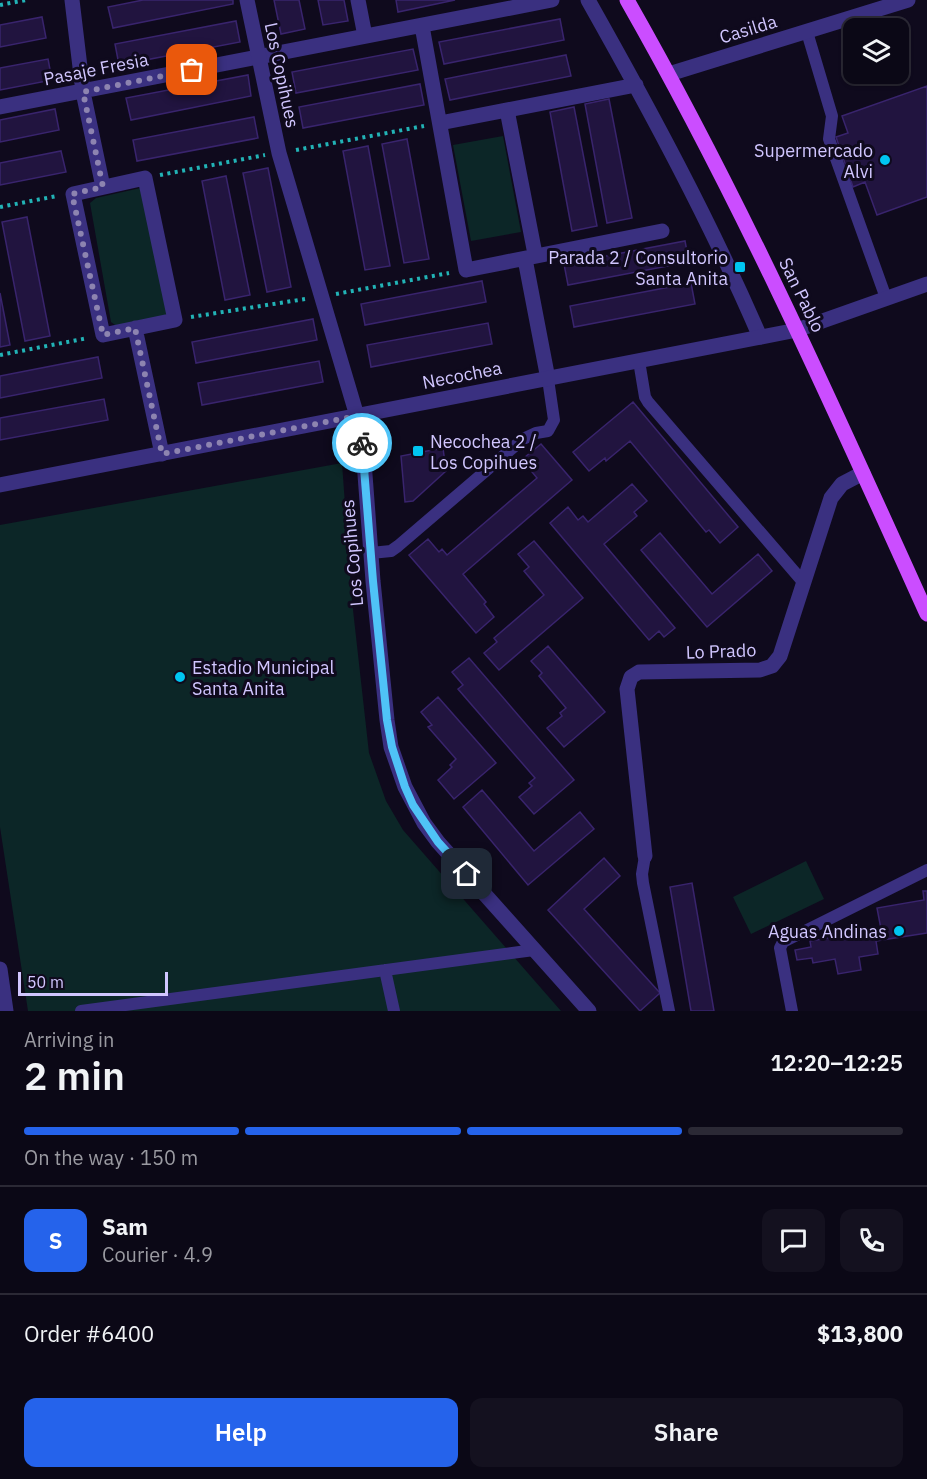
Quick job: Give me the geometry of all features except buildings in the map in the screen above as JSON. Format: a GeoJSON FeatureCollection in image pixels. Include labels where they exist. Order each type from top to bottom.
{"type":"FeatureCollection","features":[{"type":"Feature","properties":{"kind":"main road","name":"San Pablo"},"geometry":{"type":"LineString","coordinates":[[627,0],[719,169],[797,330],[927,614]]}},
{"type":"Feature","properties":{"kind":"street"},"geometry":{"type":"LineString","coordinates":[[72,0],[83,92],[103,187]]}},
{"type":"Feature","properties":{"kind":"street","name":"Los Copihues"},"geometry":{"type":"LineString","coordinates":[[247,0],[257,57],[279,153],[357,416],[363,448],[387,720],[392,747],[405,787],[424,823],[438,842],[589,1011]]}},
{"type":"Feature","properties":{"kind":"street"},"geometry":{"type":"LineString","coordinates":[[358,0],[365,36]]}},
{"type":"Feature","properties":{"kind":"street","name":"Pasaje Fresia"},"geometry":{"type":"LineString","coordinates":[[0,107],[552,0]]}},
{"type":"Feature","properties":{"kind":"street"},"geometry":{"type":"LineString","coordinates":[[588,0],[636,85],[706,222],[760,337]]}},
{"type":"Feature","properties":{"kind":"street","name":"Casilda"},"geometry":{"type":"LineString","coordinates":[[669,74],[908,0]]}},
{"type":"Feature","properties":{"kind":"street"},"geometry":{"type":"LineString","coordinates":[[422,26],[465,270],[662,231]]}},
{"type":"Feature","properties":{"kind":"street"},"geometry":{"type":"LineString","coordinates":[[440,123],[636,85]]}},
{"type":"Feature","properties":{"kind":"street"},"geometry":{"type":"LineString","coordinates":[[507,110],[548,378]]}},
{"type":"Feature","properties":{"kind":"street"},"geometry":{"type":"LineString","coordinates":[[145,178],[175,320],[103,335],[72,194],[103,187],[145,178]]}},
{"type":"Feature","properties":{"kind":"street","name":"Necochea"},"geometry":{"type":"LineString","coordinates":[[0,485],[797,330],[927,284]]}},
{"type":"Feature","properties":{"kind":"street"},"geometry":{"type":"LineString","coordinates":[[135,328],[162,454]]}},
{"type":"Feature","properties":{"kind":"street","name":"Lo Prado"},"geometry":{"type":"LineString","coordinates":[[645,856],[627,689],[631,677],[639,672],[722,672],[766,669],[776,662],[780,656],[834,492],[848,480],[863,473]]}},
{"type":"Feature","properties":{"kind":"street"},"geometry":{"type":"LineString","coordinates":[[0,969],[6,1011]]}},
{"type":"Feature","properties":{"kind":"lane"},"geometry":{"type":"LineString","coordinates":[[807,32],[832,116],[829,139],[886,298]]}},
{"type":"Feature","properties":{"kind":"lane"},"geometry":{"type":"LineString","coordinates":[[639,361],[645,397],[648,402],[804,583]]}},
{"type":"Feature","properties":{"kind":"lane"},"geometry":{"type":"LineString","coordinates":[[371,553],[392,550],[398,546],[523,439],[548,431],[554,420],[548,378]]}},
{"type":"Feature","properties":{"kind":"lane"},"geometry":{"type":"LineString","coordinates":[[645,856],[643,883],[669,1011]]}},
{"type":"Feature","properties":{"kind":"lane"},"geometry":{"type":"LineString","coordinates":[[792,1011],[780,948],[783,942],[927,870]]}},
{"type":"Feature","properties":{"kind":"lane"},"geometry":{"type":"LineString","coordinates":[[81,1011],[534,950]]}},
{"type":"Feature","properties":{"kind":"lane"},"geometry":{"type":"LineString","coordinates":[[385,970],[394,1011]]}},
{"type":"Feature","properties":{"kind":"path"},"geometry":{"type":"LineString","coordinates":[[0,5],[26,0]]}},
{"type":"Feature","properties":{"kind":"path"},"geometry":{"type":"LineString","coordinates":[[0,207],[72,194]]}},
{"type":"Feature","properties":{"kind":"path"},"geometry":{"type":"LineString","coordinates":[[0,355],[103,335]]}},
{"type":"Feature","properties":{"kind":"green space"},"geometry":{"type":"Polygon","coordinates":[[[503,136],[521,232],[471,241],[453,145],[503,136]]]}},
{"type":"Feature","properties":{"kind":"green space"},"geometry":{"type":"Polygon","coordinates":[[[145,187],[171,319],[119,328],[111,322],[90,203],[96,198],[145,187]]]}},
{"type":"Feature","properties":{"kind":"green space","name":"Estadio Municipal Santa Anita"},"geometry":{"type":"Polygon","coordinates":[[[342,463],[352,601],[369,753],[386,801],[403,830],[561,1011],[28,1011],[0,827],[0,525],[342,463]]]}},
{"type":"Feature","properties":{"kind":"green space"},"geometry":{"type":"Polygon","coordinates":[[[806,861],[824,899],[751,934],[733,897],[806,861]]]}},
{"type":"Feature","properties":{"kind":"way so far"},"geometry":{"type":"LineString","coordinates":[[192,70],[83,92],[103,187],[72,194],[103,335],[135,328],[162,454],[357,416],[362,443]]}},
{"type":"Feature","properties":{"kind":"place","name":"Supermercado Alvi"},"geometry":{"type":"Point","coordinates":[885,160]}},
{"type":"Feature","properties":{"kind":"place","name":"Parada 2 / Consultorio Santa Anita"},"geometry":{"type":"Point","coordinates":[740,267]}},
{"type":"Feature","properties":{"kind":"place","name":"Necochea 2 / Los Copihues"},"geometry":{"type":"Point","coordinates":[418,451]}},
{"type":"Feature","properties":{"kind":"place","name":"Estadio Municipal Santa Anita"},"geometry":{"type":"Point","coordinates":[180,677]}},
{"type":"Feature","properties":{"kind":"place","name":"Aguas Andinas"},"geometry":{"type":"Point","coordinates":[899,931]}},
{"type":"Feature","properties":{"kind":"route"},"geometry":{"type":"LineString","coordinates":[[362,443],[373,581],[387,720],[392,747],[413,805],[438,842],[467,874]]}}]}
